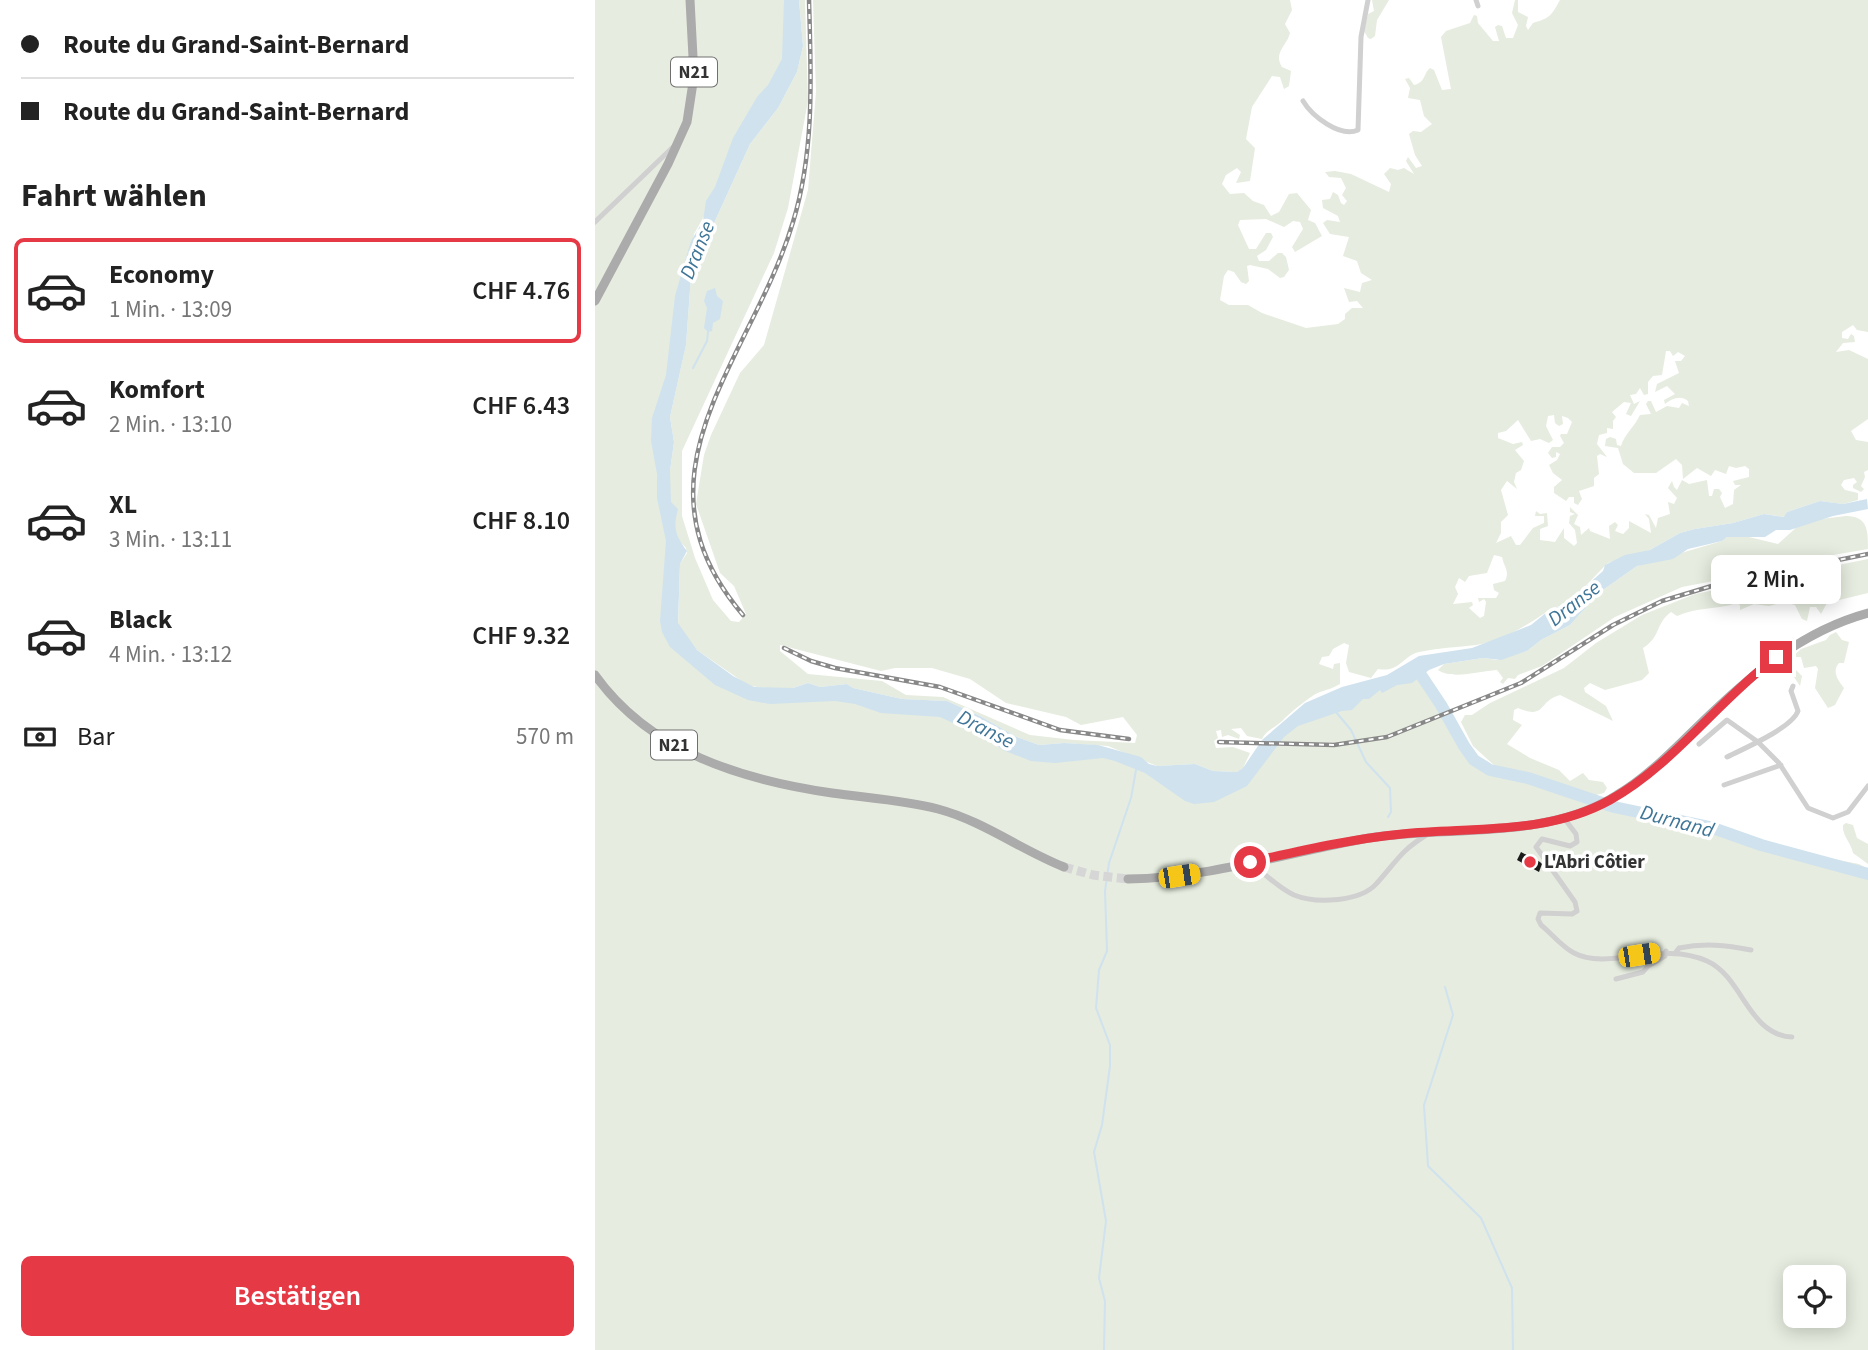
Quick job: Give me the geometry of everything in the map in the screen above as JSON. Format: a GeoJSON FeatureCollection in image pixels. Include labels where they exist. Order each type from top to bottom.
{"type":"FeatureCollection","features":[{"type":"Feature","properties":{"kind":"main road","name":"N21"},"geometry":{"type":"LineString","coordinates":[[595,301],[661,177],[689,114],[694,86],[690,0]]}},
{"type":"Feature","properties":{"kind":"main road"},"geometry":{"type":"LineString","coordinates":[[1128,879],[1179,876],[1384,836],[1513,827],[1576,814],[1617,796],[1651,770],[1737,689],[1776,657],[1823,629],[1868,613]]}},
{"type":"Feature","properties":{"kind":"main road","name":"N21"},"geometry":{"type":"LineString","coordinates":[[595,674],[632,715],[668,742],[713,765],[774,783],[952,813],[1064,867]]}},
{"type":"Feature","properties":{"kind":"street"},"geometry":{"type":"LineString","coordinates":[[1303,101],[1318,118],[1346,131],[1358,130],[1361,37],[1368,0]]}},
{"type":"Feature","properties":{"kind":"street"},"geometry":{"type":"LineString","coordinates":[[595,222],[678,142]]}},
{"type":"Feature","properties":{"kind":"street"},"geometry":{"type":"LineString","coordinates":[[1727,757],[1758,742],[1797,715],[1791,691],[1793,686]]}},
{"type":"Feature","properties":{"kind":"street"},"geometry":{"type":"LineString","coordinates":[[1699,744],[1727,720],[1758,742],[1780,764],[1805,806],[1833,818],[1848,811],[1868,786]]}},
{"type":"Feature","properties":{"kind":"street"},"geometry":{"type":"LineString","coordinates":[[1724,785],[1780,764]]}},
{"type":"Feature","properties":{"kind":"street"},"geometry":{"type":"LineString","coordinates":[[1564,818],[1576,834],[1577,842],[1570,846],[1542,839],[1537,847],[1576,902],[1577,911],[1573,914],[1540,913],[1538,919],[1541,925],[1571,952],[1584,956],[1626,957],[1666,951],[1698,957],[1714,965],[1765,1029],[1792,1037]]}},
{"type":"Feature","properties":{"kind":"street"},"geometry":{"type":"LineString","coordinates":[[1250,862],[1291,894],[1302,898],[1353,896],[1376,885],[1405,849],[1433,831]]}},
{"type":"Feature","properties":{"kind":"street"},"geometry":{"type":"LineString","coordinates":[[1676,952],[1679,948],[1724,944],[1751,950]]}},
{"type":"Feature","properties":{"kind":"street"},"geometry":{"type":"LineString","coordinates":[[1616,979],[1643,972],[1663,958],[1666,951]]}},
{"type":"Feature","properties":{"kind":"shaded area"},"geometry":{"type":"Polygon","coordinates":[[[595,0],[788,0],[794,38],[770,99],[694,234],[675,369],[661,425],[670,633],[724,676],[746,684],[697,650],[678,627],[680,564],[687,553],[675,536],[677,509],[670,502],[674,442],[670,417],[686,345],[691,276],[699,252],[713,240],[710,232],[750,144],[778,108],[797,72],[803,46],[799,0],[805,0],[808,101],[788,208],[774,253],[682,451],[682,516],[695,558],[713,600],[731,621],[739,622],[746,614],[734,586],[720,573],[696,504],[704,455],[711,435],[740,373],[764,345],[808,190],[816,92],[813,0],[1290,0],[1292,10],[1285,24],[1290,33],[1279,57],[1282,67],[1291,71],[1289,86],[1284,89],[1280,77],[1272,76],[1252,107],[1246,139],[1255,148],[1250,181],[1236,183],[1241,172],[1237,168],[1226,175],[1222,184],[1230,194],[1244,193],[1253,201],[1264,205],[1271,216],[1279,212],[1289,194],[1297,193],[1311,210],[1308,220],[1315,223],[1322,236],[1295,252],[1292,247],[1303,229],[1300,222],[1293,221],[1284,227],[1266,219],[1240,220],[1238,225],[1249,249],[1256,249],[1266,233],[1271,233],[1273,237],[1266,250],[1257,256],[1259,261],[1269,261],[1282,253],[1286,257],[1289,270],[1280,278],[1268,269],[1250,265],[1247,266],[1249,281],[1246,284],[1241,282],[1234,272],[1228,270],[1224,276],[1220,300],[1229,305],[1248,305],[1262,313],[1306,328],[1338,324],[1352,308],[1363,308],[1357,301],[1349,302],[1344,288],[1360,292],[1362,283],[1372,280],[1361,273],[1357,261],[1343,256],[1349,237],[1330,234],[1323,223],[1327,220],[1340,222],[1338,216],[1323,208],[1322,200],[1330,199],[1333,192],[1344,205],[1347,201],[1342,195],[1346,188],[1341,178],[1329,177],[1325,172],[1351,174],[1389,192],[1391,184],[1384,174],[1390,168],[1404,168],[1414,174],[1406,161],[1408,157],[1416,168],[1422,166],[1415,155],[1409,134],[1413,131],[1421,132],[1432,124],[1424,116],[1420,100],[1408,98],[1410,88],[1405,79],[1409,78],[1414,85],[1418,84],[1430,68],[1434,70],[1442,90],[1451,89],[1441,37],[1446,31],[1470,23],[1474,15],[1493,41],[1499,41],[1495,27],[1498,25],[1502,26],[1506,38],[1513,38],[1518,25],[1512,13],[1515,0],[1518,0],[1518,12],[1528,17],[1528,30],[1533,23],[1549,16],[1560,0],[1868,0],[1868,332],[1857,330],[1853,325],[1842,332],[1842,338],[1848,339],[1851,334],[1855,342],[1843,343],[1836,352],[1849,350],[1868,359],[1868,419],[1851,431],[1856,440],[1868,442],[1868,470],[1864,472],[1861,486],[1864,489],[1861,492],[1853,488],[1857,482],[1854,478],[1844,480],[1841,485],[1845,490],[1858,493],[1858,500],[1843,504],[1820,501],[1787,512],[1785,517],[1764,514],[1680,533],[1650,550],[1608,563],[1568,602],[1505,636],[1476,645],[1419,652],[1391,669],[1378,669],[1371,678],[1349,672],[1346,663],[1349,645],[1344,643],[1333,649],[1329,656],[1322,657],[1319,664],[1333,669],[1334,664],[1340,663],[1340,684],[1311,697],[1268,731],[1262,739],[1247,736],[1241,728],[1231,729],[1240,735],[1239,739],[1228,735],[1222,737],[1221,730],[1216,731],[1218,738],[1214,741],[1216,748],[1233,747],[1250,753],[1243,767],[1300,718],[1411,671],[1430,680],[1464,749],[1492,773],[1559,785],[1590,802],[1655,819],[1681,819],[1741,834],[1758,845],[1859,864],[1868,869],[1868,1350],[595,1350],[595,0]],[[1666,351],[1662,375],[1653,376],[1648,382],[1648,394],[1644,395],[1640,388],[1636,394],[1630,395],[1634,404],[1640,401],[1631,416],[1626,414],[1631,403],[1624,402],[1612,412],[1616,417],[1613,429],[1607,428],[1607,433],[1599,435],[1597,444],[1607,457],[1600,454],[1597,456],[1599,474],[1594,478],[1594,486],[1579,491],[1582,499],[1578,505],[1574,503],[1574,497],[1569,497],[1566,501],[1554,493],[1554,487],[1562,480],[1553,473],[1549,465],[1557,460],[1560,454],[1556,452],[1556,457],[1552,458],[1548,453],[1552,447],[1560,447],[1564,443],[1560,436],[1567,434],[1572,422],[1568,418],[1562,416],[1563,424],[1559,426],[1555,423],[1554,415],[1548,416],[1546,426],[1553,440],[1549,443],[1540,439],[1531,441],[1518,420],[1506,431],[1498,433],[1498,438],[1513,444],[1522,442],[1523,445],[1515,450],[1524,461],[1521,470],[1516,473],[1514,482],[1517,489],[1507,481],[1501,490],[1508,515],[1501,522],[1501,533],[1496,543],[1511,536],[1516,545],[1520,545],[1533,528],[1544,523],[1544,516],[1535,516],[1536,511],[1540,514],[1547,513],[1548,526],[1540,529],[1540,540],[1555,542],[1564,528],[1564,538],[1574,546],[1577,543],[1575,530],[1569,523],[1570,516],[1575,514],[1570,512],[1570,507],[1578,515],[1574,524],[1580,527],[1581,535],[1589,528],[1590,531],[1610,539],[1609,526],[1615,522],[1618,525],[1615,531],[1623,534],[1629,528],[1629,521],[1651,533],[1649,519],[1645,514],[1649,515],[1656,528],[1658,518],[1670,514],[1668,502],[1674,504],[1677,498],[1668,488],[1672,481],[1677,490],[1682,480],[1689,484],[1707,480],[1709,496],[1712,496],[1714,489],[1719,489],[1725,508],[1733,504],[1734,490],[1741,485],[1735,485],[1733,481],[1749,477],[1749,469],[1745,466],[1729,466],[1726,474],[1715,470],[1711,476],[1697,468],[1683,479],[1682,465],[1676,459],[1656,473],[1634,473],[1623,464],[1618,448],[1605,446],[1606,439],[1610,437],[1616,439],[1617,445],[1621,446],[1640,415],[1651,414],[1646,404],[1648,401],[1651,401],[1656,412],[1667,406],[1679,408],[1682,403],[1689,406],[1688,401],[1679,398],[1665,404],[1664,400],[1675,394],[1667,386],[1655,392],[1657,384],[1679,373],[1675,361],[1681,361],[1685,356],[1678,352],[1673,356],[1670,351],[1666,351]],[[1494,555],[1487,573],[1469,576],[1465,582],[1459,578],[1455,587],[1458,594],[1453,604],[1472,602],[1473,605],[1469,608],[1480,618],[1484,616],[1486,602],[1484,599],[1479,602],[1478,598],[1496,598],[1499,593],[1494,590],[1493,584],[1505,581],[1506,578],[1507,572],[1502,557],[1494,555]],[[780,645],[780,651],[808,674],[882,681],[906,695],[943,697],[1030,735],[1135,743],[1137,735],[1123,717],[1081,725],[1066,717],[1006,703],[970,679],[932,668],[895,668],[881,671],[780,645]],[[808,683],[793,688],[750,686],[777,697],[839,689],[943,713],[1028,757],[1105,756],[1217,790],[1240,770],[1213,771],[1195,764],[1157,766],[1108,746],[1064,743],[1039,745],[1017,737],[947,701],[902,699],[853,688],[847,684],[820,687],[808,683]]]}},
{"type":"Feature","properties":{"kind":"shaded area"},"geometry":{"type":"Polygon","coordinates":[[[1372,0],[1389,0],[1377,20],[1375,36],[1371,39],[1364,31],[1368,14],[1374,11],[1372,0]]]}},
{"type":"Feature","properties":{"kind":"shaded area"},"geometry":{"type":"Polygon","coordinates":[[[1846,516],[1863,522],[1867,531],[1868,549],[1682,587],[1615,617],[1542,666],[1518,675],[1515,679],[1508,678],[1503,684],[1500,682],[1503,678],[1497,670],[1459,675],[1438,670],[1444,664],[1483,658],[1497,660],[1527,651],[1541,640],[1570,625],[1600,592],[1637,566],[1722,541],[1727,537],[1749,537],[1778,544],[1798,526],[1821,519],[1846,516]]]}},
{"type":"Feature","properties":{"kind":"shaded area"},"geometry":{"type":"Polygon","coordinates":[[[1868,559],[1868,593],[1827,603],[1821,614],[1816,607],[1810,607],[1807,621],[1802,619],[1795,605],[1784,602],[1769,606],[1754,604],[1740,610],[1737,603],[1677,616],[1671,612],[1662,621],[1653,639],[1643,648],[1649,673],[1642,680],[1605,690],[1590,683],[1584,688],[1585,692],[1606,706],[1613,721],[1560,695],[1548,701],[1538,711],[1518,708],[1514,710],[1513,720],[1522,725],[1507,744],[1530,758],[1559,770],[1570,781],[1583,773],[1589,780],[1603,782],[1607,788],[1604,793],[1592,796],[1582,794],[1549,779],[1496,767],[1473,746],[1461,722],[1465,715],[1472,715],[1490,703],[1564,668],[1596,643],[1642,615],[1695,594],[1868,559]]]}},
{"type":"Feature","properties":{"kind":"shaded area"},"geometry":{"type":"Polygon","coordinates":[[[1836,632],[1842,640],[1849,642],[1844,663],[1839,663],[1836,670],[1844,688],[1835,705],[1828,708],[1815,688],[1818,669],[1816,666],[1804,668],[1801,657],[1796,657],[1796,670],[1802,676],[1800,686],[1788,668],[1789,660],[1801,649],[1826,640],[1836,632]]]}},
{"type":"Feature","properties":{"kind":"shaded area"},"geometry":{"type":"Polygon","coordinates":[[[1843,825],[1853,825],[1857,838],[1868,844],[1868,864],[1853,853],[1844,832],[1843,825]]]}},
{"type":"Feature","properties":{"kind":"water","name":"Dranse"},"geometry":{"type":"Polygon","coordinates":[[[784,0],[799,0],[803,46],[797,72],[778,108],[750,144],[710,232],[713,240],[699,252],[691,276],[686,345],[670,417],[674,442],[670,471],[671,502],[678,509],[676,531],[687,551],[680,564],[678,623],[697,650],[733,676],[754,687],[793,688],[808,683],[820,687],[847,684],[853,688],[902,699],[947,701],[1017,737],[1039,745],[1098,745],[1141,757],[1149,764],[1157,766],[1195,764],[1213,771],[1237,772],[1243,768],[1262,740],[1305,703],[1342,687],[1387,675],[1419,656],[1472,648],[1531,625],[1547,612],[1568,602],[1603,571],[1605,565],[1625,555],[1650,550],[1680,533],[1764,514],[1784,517],[1787,512],[1820,501],[1843,504],[1867,499],[1868,509],[1833,516],[1790,530],[1776,530],[1765,537],[1727,537],[1722,541],[1688,549],[1673,559],[1637,566],[1600,592],[1570,625],[1541,640],[1527,651],[1501,660],[1483,658],[1444,664],[1429,670],[1412,683],[1397,685],[1382,693],[1380,690],[1369,699],[1363,699],[1352,710],[1298,726],[1284,737],[1247,786],[1214,802],[1194,804],[1185,801],[1145,773],[1103,758],[1055,763],[1031,761],[1003,750],[984,737],[940,717],[881,713],[855,704],[835,701],[770,704],[748,700],[715,685],[670,647],[662,632],[660,621],[666,541],[657,498],[657,474],[651,441],[652,418],[666,375],[675,296],[691,241],[703,221],[706,201],[715,187],[733,138],[782,59],[784,0]]]}},
{"type":"Feature","properties":{"kind":"water"},"geometry":{"type":"Polygon","coordinates":[[[715,288],[717,296],[723,301],[720,319],[713,323],[712,331],[708,332],[704,328],[707,308],[704,301],[707,291],[715,288]]]}},
{"type":"Feature","properties":{"kind":"building","name":"L'Abri Côtier"},"geometry":{"type":"Polygon","coordinates":[[[1521,852],[1542,864],[1539,872],[1517,860],[1521,852]]]}},
{"type":"Feature","properties":{"kind":"waterway"},"geometry":{"type":"LineString","coordinates":[[693,368],[707,341],[708,332]]}},
{"type":"Feature","properties":{"kind":"waterway","name":"Durnand"},"geometry":{"type":"LineString","coordinates":[[1415,666],[1474,760],[1490,770],[1528,778],[1614,807],[1710,827],[1761,845],[1868,874]]}},
{"type":"Feature","properties":{"kind":"waterway"},"geometry":{"type":"LineString","coordinates":[[1336,712],[1351,730],[1366,762],[1390,788],[1391,812],[1388,817]]}},
{"type":"Feature","properties":{"kind":"waterway"},"geometry":{"type":"LineString","coordinates":[[1104,1350],[1105,1301],[1099,1278],[1106,1221],[1094,1152],[1102,1125],[1110,1045],[1096,1008],[1099,970],[1107,951],[1105,891],[1109,863],[1131,798],[1136,770]]}},
{"type":"Feature","properties":{"kind":"waterway"},"geometry":{"type":"LineString","coordinates":[[1445,987],[1453,1015],[1424,1105],[1428,1166],[1481,1218],[1512,1288],[1513,1350]]}},
{"type":"Feature","properties":{"kind":"tunnel"},"geometry":{"type":"LineString","coordinates":[[1064,867],[1093,875],[1128,879]]}},
{"type":"Feature","properties":{"kind":"railway"},"geometry":{"type":"LineString","coordinates":[[743,615],[709,563],[694,514],[695,465],[708,417],[774,273],[800,195],[810,112],[809,0]]}},
{"type":"Feature","properties":{"kind":"railway"},"geometry":{"type":"LineString","coordinates":[[1219,742],[1334,745],[1387,737],[1521,683],[1613,625],[1662,601],[1715,585],[1868,554]]}},
{"type":"Feature","properties":{"kind":"railway"},"geometry":{"type":"LineString","coordinates":[[784,648],[811,661],[835,668],[940,687],[1060,730],[1129,739]]}},
{"type":"Feature","properties":{"kind":"place","name":"L'Abri Côtier"},"geometry":{"type":"Point","coordinates":[1530,862]}},
{"type":"Feature","properties":{"kind":"route"},"geometry":{"type":"LineString","coordinates":[[1250,862],[1384,836],[1541,823],[1586,811],[1617,796],[1640,780],[1744,683],[1776,657]]}}]}
